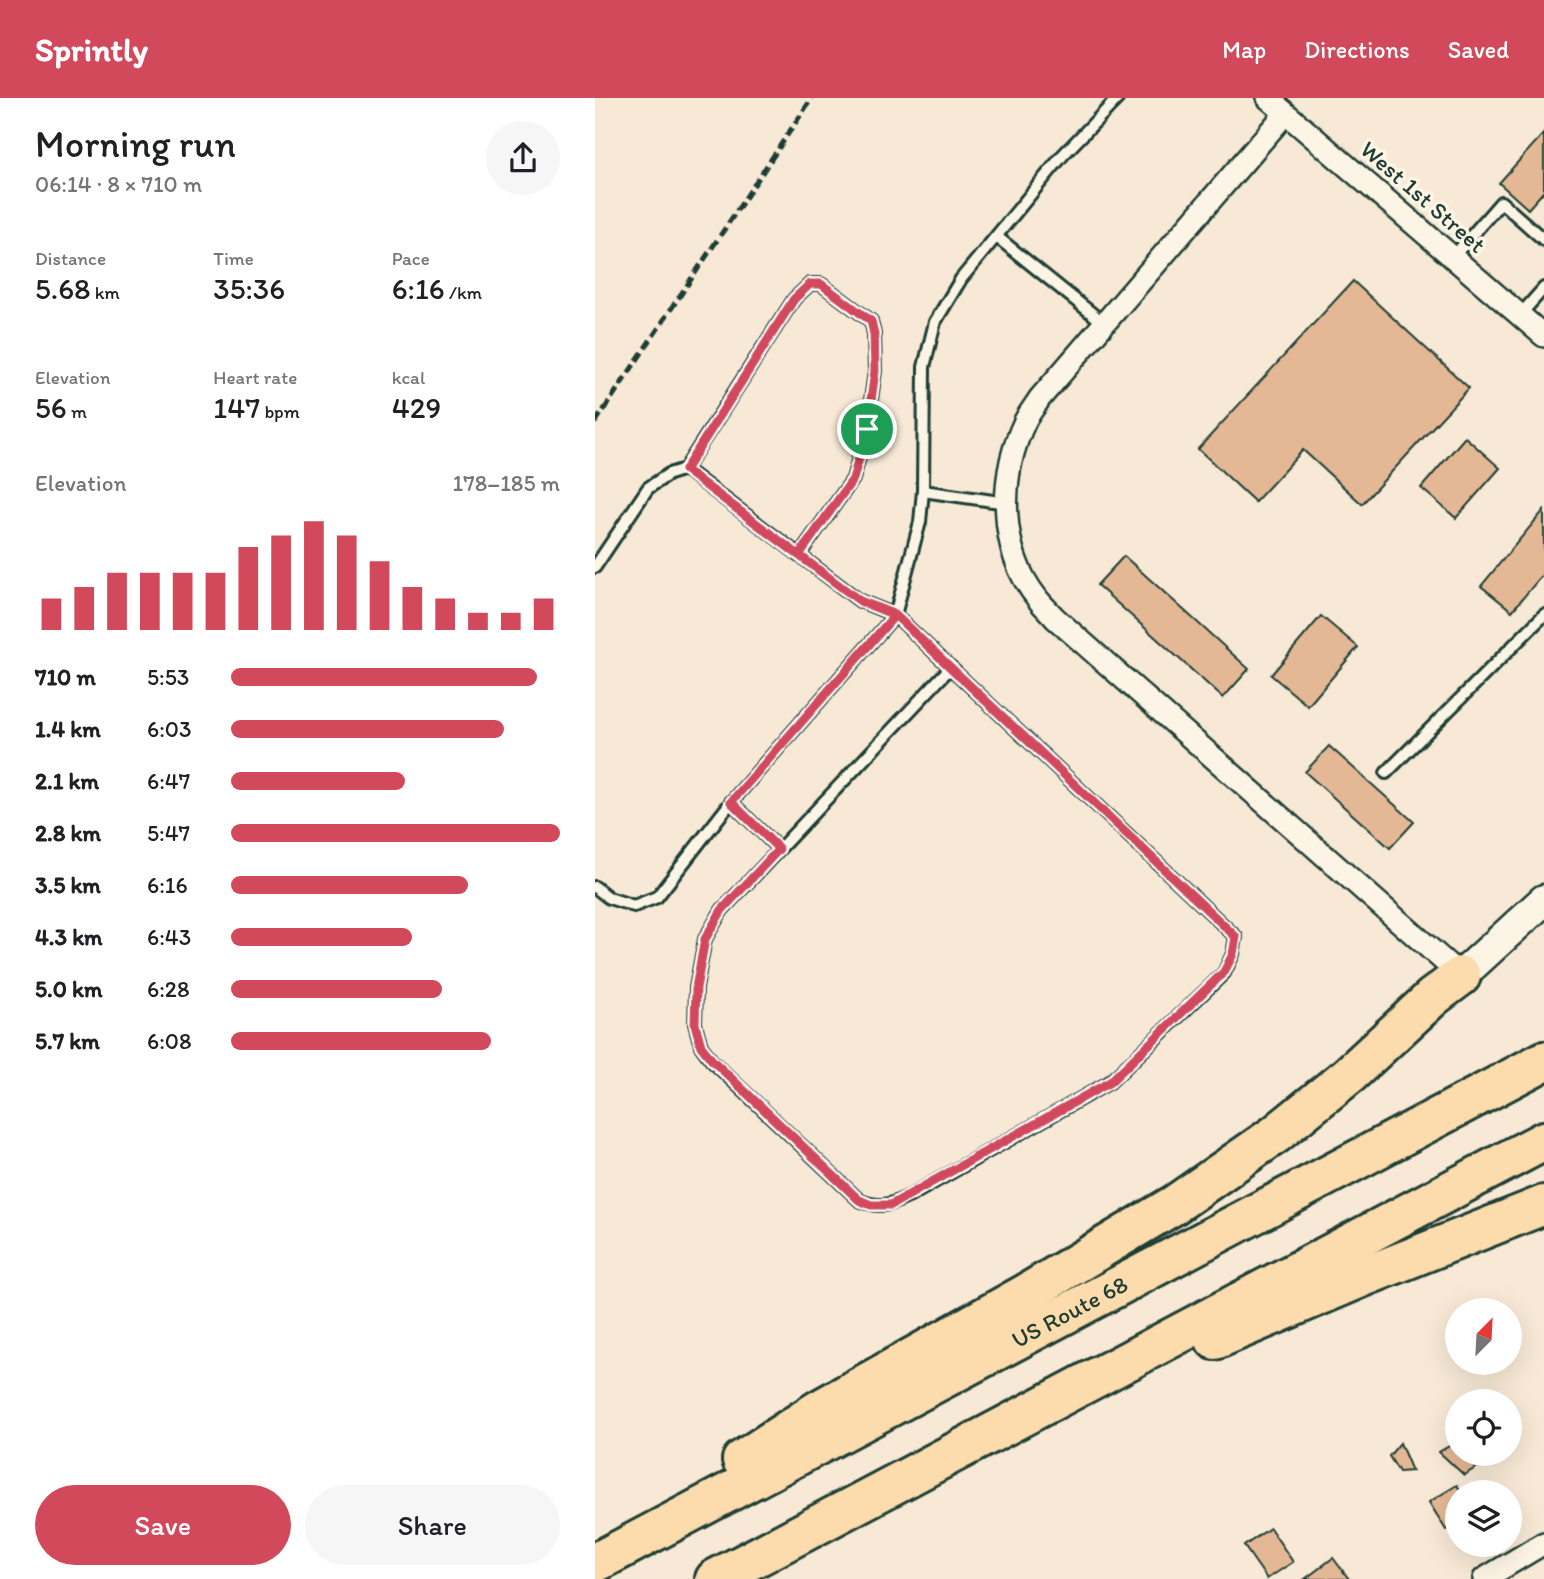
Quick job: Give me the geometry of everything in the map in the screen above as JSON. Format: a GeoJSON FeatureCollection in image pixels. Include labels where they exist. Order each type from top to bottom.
{"type":"FeatureCollection","features":[{"type":"Feature","properties":{"kind":"highway"},"geometry":{"type":"LineString","coordinates":[[595,1561],[820,1409],[1027,1293],[1174,1205],[1276,1134],[1350,1074],[1433,997],[1461,976]]}},
{"type":"Feature","properties":{"kind":"highway","name":"US Route 68"},"geometry":{"type":"LineString","coordinates":[[595,1561],[1544,1061]]}},
{"type":"Feature","properties":{"kind":"highway"},"geometry":{"type":"LineString","coordinates":[[715,1579],[1544,1141]]}},
{"type":"Feature","properties":{"kind":"highway"},"geometry":{"type":"LineString","coordinates":[[1080,1385],[1181,1355],[1368,1275],[1544,1205]]}},
{"type":"Feature","properties":{"kind":"main road"},"geometry":{"type":"LineString","coordinates":[[1461,976],[1544,900]]}},
{"type":"Feature","properties":{"kind":"street","name":"West 1st Street"},"geometry":{"type":"LineString","coordinates":[[1268,98],[1544,337]]}},
{"type":"Feature","properties":{"kind":"street"},"geometry":{"type":"LineString","coordinates":[[1285,114],[1040,398],[1026,420],[1015,447],[1007,483],[1006,514],[1012,545],[1020,571],[1036,597],[1055,618],[1461,976]]}},
{"type":"Feature","properties":{"kind":"street"},"geometry":{"type":"LineString","coordinates":[[1484,1579],[1544,1543]]}},
{"type":"Feature","properties":{"kind":"lane"},"geometry":{"type":"LineString","coordinates":[[595,887],[609,898],[634,906],[657,897],[731,802],[895,615],[920,522],[925,367],[935,322],[961,279],[1063,155],[1118,98]]}},
{"type":"Feature","properties":{"kind":"lane"},"geometry":{"type":"LineString","coordinates":[[1452,258],[1501,202],[1544,240]]}},
{"type":"Feature","properties":{"kind":"lane"},"geometry":{"type":"LineString","coordinates":[[997,237],[1105,324]]}},
{"type":"Feature","properties":{"kind":"lane"},"geometry":{"type":"LineString","coordinates":[[595,567],[649,488],[669,474],[685,470],[794,299],[810,284],[821,284],[871,321],[875,371],[867,429],[853,479],[799,555]]}},
{"type":"Feature","properties":{"kind":"lane"},"geometry":{"type":"LineString","coordinates":[[1520,315],[1544,288]]}},
{"type":"Feature","properties":{"kind":"lane"},"geometry":{"type":"LineString","coordinates":[[685,470],[860,601],[895,615],[951,667],[1236,937],[1233,954],[1224,972],[1110,1082],[891,1205],[871,1205],[859,1200],[712,1060],[701,1046],[695,1024],[696,988],[705,939],[722,910],[951,667]]}},
{"type":"Feature","properties":{"kind":"lane"},"geometry":{"type":"LineString","coordinates":[[923,491],[1007,503]]}},
{"type":"Feature","properties":{"kind":"lane"},"geometry":{"type":"LineString","coordinates":[[1386,773],[1544,615]]}},
{"type":"Feature","properties":{"kind":"lane"},"geometry":{"type":"LineString","coordinates":[[731,802],[779,849]]}},
{"type":"Feature","properties":{"kind":"building"},"geometry":{"type":"Polygon","coordinates":[[[1544,133],[1544,191],[1528,209],[1499,183],[1544,133]]]}},
{"type":"Feature","properties":{"kind":"building"},"geometry":{"type":"Polygon","coordinates":[[[1353,281],[1469,388],[1362,504],[1303,450],[1255,502],[1198,449],[1353,281]]]}},
{"type":"Feature","properties":{"kind":"building"},"geometry":{"type":"Polygon","coordinates":[[[1465,437],[1500,468],[1456,518],[1421,488],[1465,437]]]}},
{"type":"Feature","properties":{"kind":"building"},"geometry":{"type":"Polygon","coordinates":[[[1544,510],[1544,573],[1512,611],[1481,586],[1544,510]]]}},
{"type":"Feature","properties":{"kind":"building"},"geometry":{"type":"Polygon","coordinates":[[[1124,556],[1249,669],[1223,698],[1097,585],[1124,556]]]}},
{"type":"Feature","properties":{"kind":"building"},"geometry":{"type":"Polygon","coordinates":[[[1321,616],[1358,647],[1308,706],[1271,675],[1321,616]]]}},
{"type":"Feature","properties":{"kind":"building"},"geometry":{"type":"Polygon","coordinates":[[[1329,746],[1414,822],[1390,848],[1305,772],[1329,746]]]}},
{"type":"Feature","properties":{"kind":"building"},"geometry":{"type":"Polygon","coordinates":[[[1400,1443],[1412,1471],[1399,1472],[1389,1456],[1400,1443]]]}},
{"type":"Feature","properties":{"kind":"building"},"geometry":{"type":"Polygon","coordinates":[[[1454,1466],[1479,1466],[1464,1475],[1454,1466]]]}},
{"type":"Feature","properties":{"kind":"building"},"geometry":{"type":"Polygon","coordinates":[[[1445,1492],[1445,1528],[1429,1502],[1445,1492]]]}},
{"type":"Feature","properties":{"kind":"building"},"geometry":{"type":"Polygon","coordinates":[[[1270,1528],[1293,1562],[1267,1579],[1244,1546],[1270,1528]]]}},
{"type":"Feature","properties":{"kind":"building"},"geometry":{"type":"Polygon","coordinates":[[[1333,1558],[1349,1579],[1305,1579],[1333,1558]]]}},
{"type":"Feature","properties":{"kind":"railway"},"geometry":{"type":"LineString","coordinates":[[595,423],[812,98]]}},
{"type":"Feature","properties":{"kind":"route"},"geometry":{"type":"LineString","coordinates":[[867,429],[853,479],[799,555],[860,601],[895,615],[731,802],[779,849],[722,910],[705,939],[696,988],[695,1024],[701,1046],[712,1060],[859,1200],[871,1205],[891,1205],[1110,1082],[1224,972],[1233,954],[1236,937],[895,615],[860,601],[685,470],[794,299],[810,284],[821,284],[871,321],[875,371],[867,429]]}}]}
